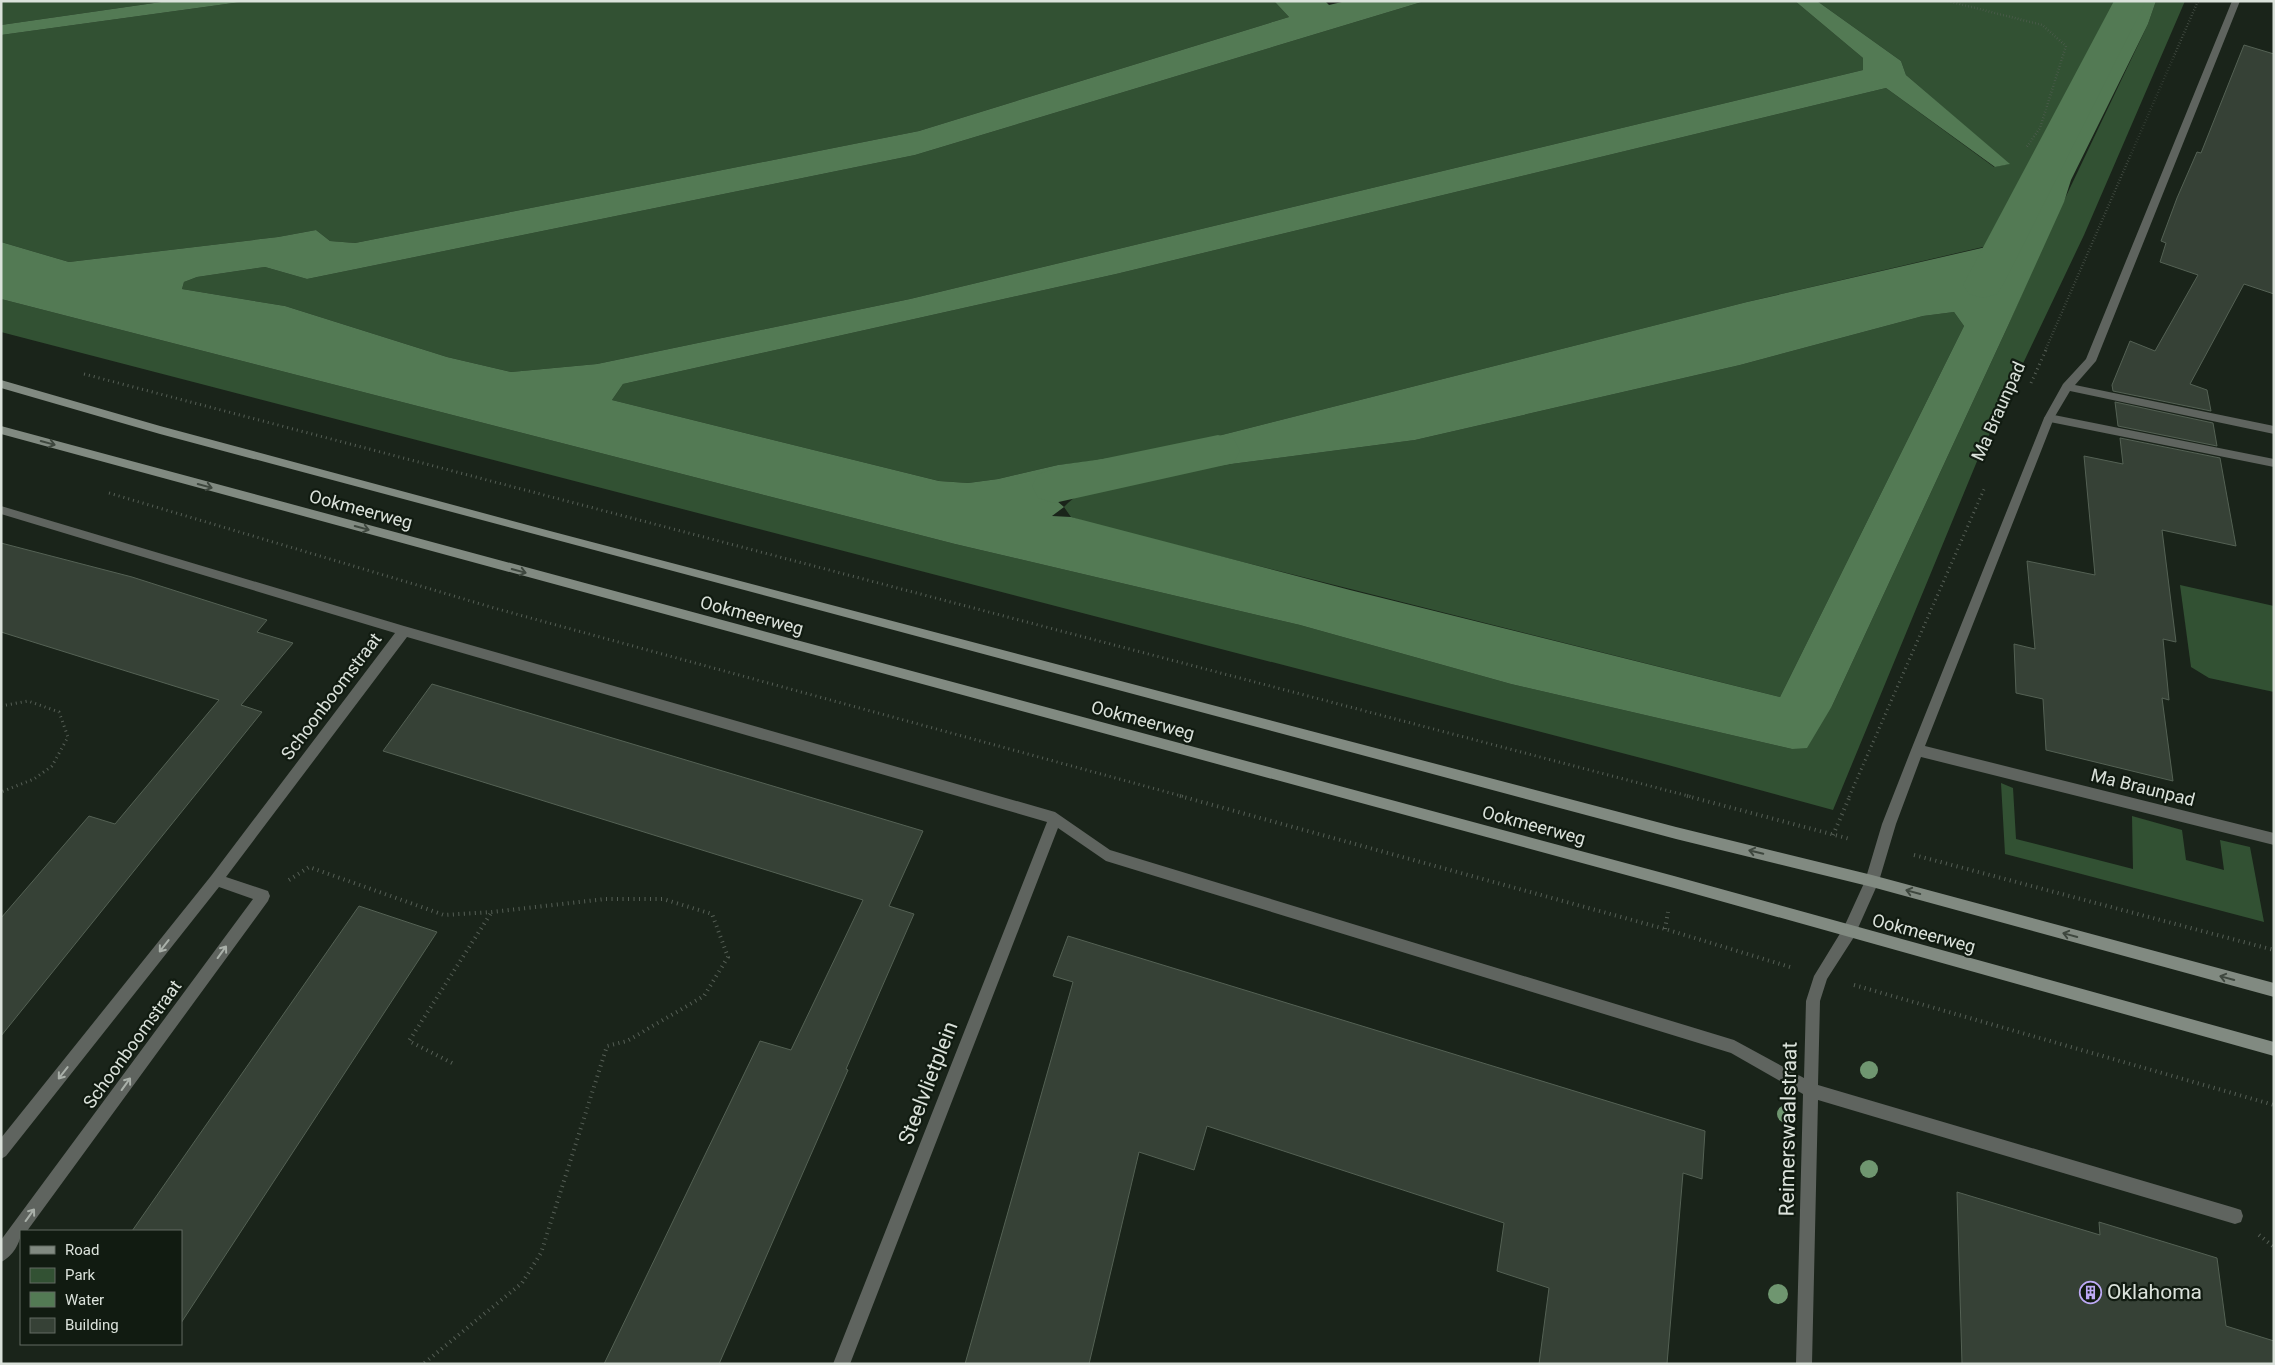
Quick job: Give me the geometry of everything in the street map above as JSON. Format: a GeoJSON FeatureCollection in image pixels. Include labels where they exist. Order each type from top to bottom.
{"type":"FeatureCollection","features":[{"type":"Feature","properties":{"kind":"main road","name":"Ookmeerweg"},"geometry":{"type":"LineString","coordinates":[[1,384],[169,433],[550,535],[1676,833],[1872,881],[2274,990]]}},
{"type":"Feature","properties":{"kind":"main road","name":"Ookmeerweg"},"geometry":{"type":"LineString","coordinates":[[1,430],[1664,879],[2274,1049]]}},
{"type":"Feature","properties":{"kind":"street"},"geometry":{"type":"LineString","coordinates":[[1872,881],[1882,846],[1917,750],[2049,418],[2067,387],[2091,361],[2236,1]]}},
{"type":"Feature","properties":{"kind":"street"},"geometry":{"type":"LineString","coordinates":[[2067,387],[2274,430]]}},
{"type":"Feature","properties":{"kind":"street"},"geometry":{"type":"LineString","coordinates":[[2049,418],[2274,463]]}},
{"type":"Feature","properties":{"kind":"street"},"geometry":{"type":"LineString","coordinates":[[1,510],[404,631],[1055,818],[1106,855],[1734,1047],[1810,1090],[2235,1216]]}},
{"type":"Feature","properties":{"kind":"street","name":"Schoonboomstraat"},"geometry":{"type":"LineString","coordinates":[[1,1151],[216,880],[404,631]]}},
{"type":"Feature","properties":{"kind":"street","name":"Ma Braunpad"},"geometry":{"type":"LineString","coordinates":[[1917,750],[2274,839]]}},
{"type":"Feature","properties":{"kind":"street","name":"Steelvlietplein"},"geometry":{"type":"LineString","coordinates":[[841,1364],[1055,818]]}},
{"type":"Feature","properties":{"kind":"street"},"geometry":{"type":"LineString","coordinates":[[216,880],[263,896]]}},
{"type":"Feature","properties":{"kind":"street","name":"Reimerswaalstraat"},"geometry":{"type":"LineString","coordinates":[[1804,1364],[1813,1001],[1821,976],[1849,932],[1872,881]]}},
{"type":"Feature","properties":{"kind":"street","name":"Schoonboomstraat"},"geometry":{"type":"LineString","coordinates":[[1,1254],[263,896]]}},
{"type":"Feature","properties":{"kind":"path"},"geometry":{"type":"LineString","coordinates":[[1948,1],[2042,25],[2066,46],[2040,128],[2026,148]]}},
{"type":"Feature","properties":{"kind":"path","name":"Ma Braunpad"},"geometry":{"type":"LineString","coordinates":[[2030,386],[2198,1]]}},
{"type":"Feature","properties":{"kind":"path","name":"Ma Braunpad"},"geometry":{"type":"LineString","coordinates":[[78,372],[1833,835],[1986,484]]}},
{"type":"Feature","properties":{"kind":"path"},"geometry":{"type":"LineString","coordinates":[[106,492],[494,608],[1655,926],[1821,976],[2274,1105]]}},
{"type":"Feature","properties":{"kind":"path"},"geometry":{"type":"LineString","coordinates":[[1,706],[28,701],[59,712],[68,737],[52,766],[34,779],[1,792]]}},
{"type":"Feature","properties":{"kind":"path"},"geometry":{"type":"LineString","coordinates":[[1882,846],[2274,950]]}},
{"type":"Feature","properties":{"kind":"path"},"geometry":{"type":"LineString","coordinates":[[263,896],[308,867],[444,915],[492,912],[605,899],[663,899],[712,914],[728,957],[704,996],[627,1041],[607,1046],[541,1253],[522,1283],[423,1364]]}},
{"type":"Feature","properties":{"kind":"path"},"geometry":{"type":"LineString","coordinates":[[452,1063],[409,1042],[492,912]]}},
{"type":"Feature","properties":{"kind":"green space"},"geometry":{"type":"Polygon","coordinates":[[[1,1],[168,1],[1,25],[1,1]]]}},
{"type":"Feature","properties":{"kind":"green space"},"geometry":{"type":"Polygon","coordinates":[[[248,1],[1274,1],[1289,17],[919,131],[355,243],[330,241],[316,230],[278,237],[69,262],[1,242],[1,35],[248,1]]]}},
{"type":"Feature","properties":{"kind":"green space"},"geometry":{"type":"Polygon","coordinates":[[[1425,1],[1795,1],[1863,58],[1863,70],[910,299],[597,364],[511,372],[447,357],[285,306],[182,289],[184,282],[197,277],[265,267],[307,279],[915,155],[1425,1]]]}},
{"type":"Feature","properties":{"kind":"green space"},"geometry":{"type":"Polygon","coordinates":[[[1817,1],[2118,1],[2032,202],[2000,243],[1747,302],[1143,455],[1058,465],[998,479],[968,483],[939,481],[612,400],[623,384],[1116,274],[1886,88],[1994,167],[2009,164],[1906,75],[1901,61],[1817,1]]]}},
{"type":"Feature","properties":{"kind":"green space"},"geometry":{"type":"Polygon","coordinates":[[[2156,1],[2185,1],[2084,235],[1980,454],[1833,810],[1668,765],[1,332],[1,299],[955,544],[1300,625],[1511,684],[1792,749],[1832,706],[2007,328],[2049,232],[2148,24],[2156,1]]]}},
{"type":"Feature","properties":{"kind":"green space"},"geometry":{"type":"Polygon","coordinates":[[[1954,312],[1964,326],[1780,697],[1096,525],[1071,517],[1064,507],[1074,498],[1097,484],[1124,475],[1152,473],[1165,475],[1231,464],[1415,440],[1740,365],[1923,316],[1954,312]]]}},
{"type":"Feature","properties":{"kind":"green space"},"geometry":{"type":"Polygon","coordinates":[[[2180,585],[2274,606],[2274,692],[2209,678],[2191,667],[2180,585]]]}},
{"type":"Feature","properties":{"kind":"green space"},"geometry":{"type":"Polygon","coordinates":[[[2001,783],[2013,788],[2016,839],[2133,869],[2132,816],[2182,830],[2186,860],[2224,870],[2220,840],[2250,847],[2264,922],[2005,854],[2001,783]]]}},
{"type":"Feature","properties":{"kind":"water"},"geometry":{"type":"Polygon","coordinates":[[[168,1],[248,1],[1,35],[1,25],[168,1]]]}},
{"type":"Feature","properties":{"kind":"water"},"geometry":{"type":"Polygon","coordinates":[[[1274,1],[1325,1],[1329,5],[1346,1],[1425,1],[915,155],[307,279],[265,267],[197,277],[184,282],[182,289],[285,306],[447,357],[511,372],[597,364],[910,299],[1863,70],[1863,58],[1795,1],[1817,1],[1901,61],[1906,75],[2010,164],[1995,167],[1886,88],[1116,274],[623,384],[612,400],[939,481],[968,483],[998,479],[1058,465],[1111,458],[1124,476],[1112,477],[1057,501],[1064,507],[1052,516],[1071,517],[1350,590],[1780,697],[1964,326],[1954,312],[1923,316],[1740,365],[1415,440],[1231,464],[1164,475],[1155,472],[1143,455],[1747,302],[1999,244],[2032,202],[2023,179],[2044,174],[2118,1],[2156,1],[2148,24],[2071,180],[2064,202],[2007,328],[1832,706],[1807,748],[1792,749],[1511,684],[1300,625],[955,544],[1,299],[1,242],[69,262],[278,237],[316,230],[330,241],[355,243],[919,131],[1289,17],[1274,1]]]}},
{"type":"Feature","properties":{"kind":"building"},"geometry":{"type":"Polygon","coordinates":[[[2244,45],[2274,54],[2274,294],[2244,284],[2190,384],[2207,390],[2211,411],[2113,391],[2112,385],[2130,341],[2155,351],[2198,275],[2160,262],[2166,243],[2161,241],[2197,152],[2201,153],[2244,45]]]}},
{"type":"Feature","properties":{"kind":"building"},"geometry":{"type":"Polygon","coordinates":[[[2115,402],[2213,423],[2217,446],[2118,426],[2115,402]]]}},
{"type":"Feature","properties":{"kind":"building"},"geometry":{"type":"Polygon","coordinates":[[[2120,438],[2220,458],[2236,546],[2162,530],[2176,642],[2163,639],[2169,700],[2162,698],[2173,781],[2046,750],[2043,699],[2016,693],[2014,644],[2035,649],[2027,561],[2095,575],[2084,456],[2123,464],[2120,438]]]}},
{"type":"Feature","properties":{"kind":"building"},"geometry":{"type":"Polygon","coordinates":[[[1,543],[132,577],[267,620],[257,632],[293,643],[241,705],[262,712],[1,1036],[1,918],[89,816],[115,824],[219,700],[1,632],[1,543]]]}},
{"type":"Feature","properties":{"kind":"building"},"geometry":{"type":"Polygon","coordinates":[[[432,684],[923,831],[889,906],[914,914],[719,1364],[604,1364],[760,1041],[791,1050],[863,900],[383,751],[432,684]]]}},
{"type":"Feature","properties":{"kind":"building"},"geometry":{"type":"Polygon","coordinates":[[[359,906],[437,932],[182,1321],[182,1230],[133,1230],[359,906]]]}},
{"type":"Feature","properties":{"kind":"building"},"geometry":{"type":"Polygon","coordinates":[[[1068,936],[1705,1131],[1702,1179],[1683,1173],[1667,1364],[1539,1364],[1549,1288],[1497,1271],[1504,1223],[1207,1126],[1194,1170],[1139,1152],[1089,1364],[965,1364],[1073,982],[1053,976],[1068,936]]]}},
{"type":"Feature","properties":{"kind":"building","name":"Oklahoma"},"geometry":{"type":"Polygon","coordinates":[[[1957,1192],[2100,1235],[2099,1222],[2217,1258],[2226,1326],[2274,1341],[2274,1364],[1962,1364],[1957,1192]]]}},
{"type":"Feature","properties":{"kind":"waterway"},"geometry":{"type":"LineString","coordinates":[[1983,285],[2130,1]]}},
{"type":"Feature","properties":{"kind":"waterway"},"geometry":{"type":"LineString","coordinates":[[1054,486],[1218,451]]}},
{"type":"Feature","properties":{"kind":"place","name":"Oklahoma"},"geometry":{"type":"Point","coordinates":[2091,1292]}}]}
